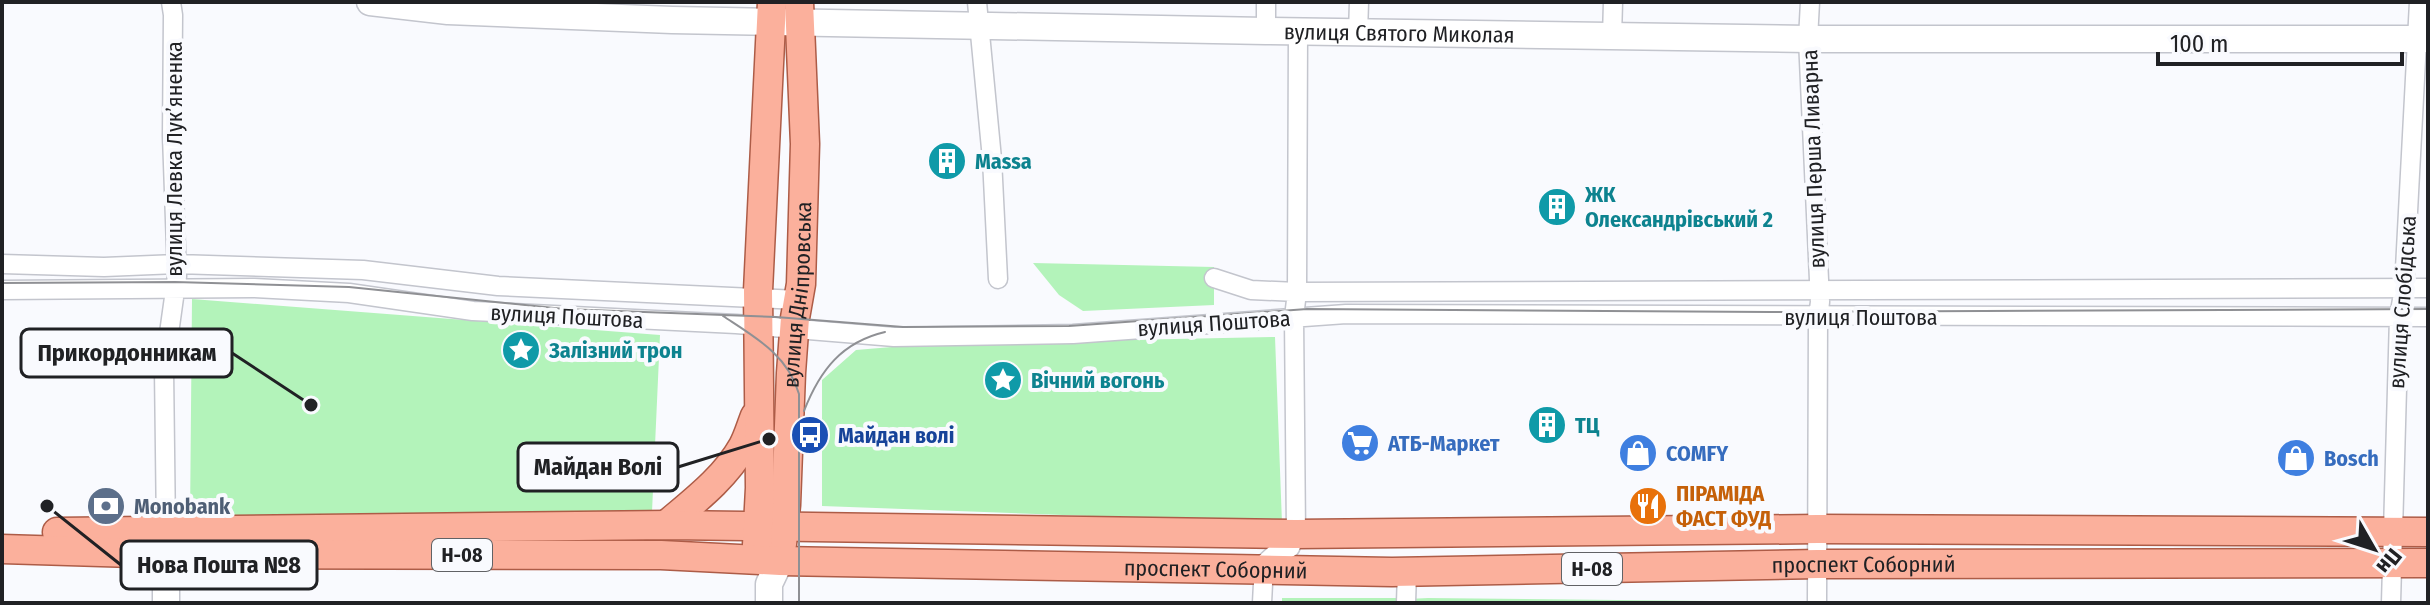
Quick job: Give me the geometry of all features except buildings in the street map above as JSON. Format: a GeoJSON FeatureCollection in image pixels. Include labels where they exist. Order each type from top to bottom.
{"type":"FeatureCollection","features":[{"type":"Feature","properties":{"kind":"main road","name":"вулиця Дніпровська"},"geometry":{"type":"LineString","coordinates":[[771,528],[760,488],[759,298],[786,11]]}},
{"type":"Feature","properties":{"kind":"main road","name":"вулиця Дніпровська"},"geometry":{"type":"LineString","coordinates":[[769,577],[771,528],[801,284],[805,144],[786,11]]}},
{"type":"Feature","properties":{"kind":"main road"},"geometry":{"type":"LineString","coordinates":[[666,525],[696,501],[743,447],[759,408]]}},
{"type":"Feature","properties":{"kind":"main road","name":"проспект Соборний"},"geometry":{"type":"LineString","coordinates":[[2,549],[666,525],[1296,534],[1818,529],[2428,532]]}},
{"type":"Feature","properties":{"kind":"main road","name":"проспект Соборний"},"geometry":{"type":"LineString","coordinates":[[2,533],[167,542],[661,555],[769,577],[1262,570],[1407,572],[1818,564],[2428,563]]}},
{"type":"Feature","properties":{"kind":"street","name":"вулиця Левка Лукʼяненка"},"geometry":{"type":"LineString","coordinates":[[166,603],[164,369],[177,264],[171,2]]}},
{"type":"Feature","properties":{"kind":"street","name":"вулиця Святого Миколая"},"geometry":{"type":"LineString","coordinates":[[370,2],[448,11],[978,14],[1266,31],[1358,33],[1808,39],[2422,39]]}},
{"type":"Feature","properties":{"kind":"street"},"geometry":{"type":"LineString","coordinates":[[1266,2],[1266,31]]}},
{"type":"Feature","properties":{"kind":"street"},"geometry":{"type":"LineString","coordinates":[[1358,33],[1359,2]]}},
{"type":"Feature","properties":{"kind":"street"},"geometry":{"type":"LineString","coordinates":[[1612,37],[1613,2]]}},
{"type":"Feature","properties":{"kind":"street","name":"вулиця Перша Ливарна"},"geometry":{"type":"LineString","coordinates":[[1810,2],[1808,39],[1819,291],[1817,603]]}},
{"type":"Feature","properties":{"kind":"street","name":"вулиця Слобідська"},"geometry":{"type":"LineString","coordinates":[[2391,603],[2399,317],[2404,288],[2422,39],[2419,2]]}},
{"type":"Feature","properties":{"kind":"street"},"geometry":{"type":"LineString","coordinates":[[978,14],[992,159],[998,279]]}},
{"type":"Feature","properties":{"kind":"street"},"geometry":{"type":"LineString","coordinates":[[1262,603],[1262,570],[1269,559],[1290,548],[1296,534],[1294,317],[1297,292],[1298,31]]}},
{"type":"Feature","properties":{"kind":"street","name":"вулиця Поштова"},"geometry":{"type":"LineString","coordinates":[[2,264],[104,267],[177,264],[363,270],[498,286],[798,300]]}},
{"type":"Feature","properties":{"kind":"street","name":"вулиця Поштова"},"geometry":{"type":"LineString","coordinates":[[1214,278],[1251,290],[1297,292],[2428,288]]}},
{"type":"Feature","properties":{"kind":"street","name":"вулиця Поштова"},"geometry":{"type":"LineString","coordinates":[[2,290],[254,288],[349,293],[473,311],[894,337],[1073,334],[1346,314],[2428,317]]}},
{"type":"Feature","properties":{"kind":"street"},"geometry":{"type":"LineString","coordinates":[[1406,603],[1407,572]]}},
{"type":"Feature","properties":{"kind":"green space"},"geometry":{"type":"Polygon","coordinates":[[[1033,263],[1214,267],[1214,305],[1083,311],[1059,295],[1033,263]]]}},
{"type":"Feature","properties":{"kind":"green space"},"geometry":{"type":"Polygon","coordinates":[[[192,299],[660,335],[652,512],[190,522],[192,299]]]}},
{"type":"Feature","properties":{"kind":"green space"},"geometry":{"type":"Polygon","coordinates":[[[1275,337],[1282,523],[822,506],[822,380],[856,350],[927,344],[1275,337]]]}},
{"type":"Feature","properties":{"kind":"green space"},"geometry":{"type":"Polygon","coordinates":[[[1282,598],[1397,598],[1397,603],[1282,603],[1282,598]]]}},
{"type":"Feature","properties":{"kind":"green space"},"geometry":{"type":"Polygon","coordinates":[[[1407,599],[1797,603],[1407,603],[1407,599]]]}},
{"type":"Feature","properties":{"kind":"tram line"},"geometry":{"type":"LineString","coordinates":[[2,283],[175,282],[349,287],[564,309],[776,317],[903,327],[1069,326],[1307,309],[1770,312],[2428,309]]}},
{"type":"Feature","properties":{"kind":"tram line"},"geometry":{"type":"LineString","coordinates":[[723,316],[779,358],[794,380],[799,394],[799,603]]}},
{"type":"Feature","properties":{"kind":"tram line"},"geometry":{"type":"LineString","coordinates":[[804,411],[817,383],[834,360],[856,343],[885,332]]}},
{"type":"Feature","properties":{"kind":"place","name":"Massa"},"geometry":{"type":"Point","coordinates":[947,161]}},
{"type":"Feature","properties":{"kind":"place","name":"ЖК Олександрівський 2"},"geometry":{"type":"Point","coordinates":[1557,207]}},
{"type":"Feature","properties":{"kind":"place","name":"Залізний трон"},"geometry":{"type":"Point","coordinates":[521,350]}},
{"type":"Feature","properties":{"kind":"place","name":"Вічний вогонь"},"geometry":{"type":"Point","coordinates":[1003,380]}},
{"type":"Feature","properties":{"kind":"place","name":"Прикордонникам"},"geometry":{"type":"Point","coordinates":[311,405]}},
{"type":"Feature","properties":{"kind":"place","name":"ТЦ"},"geometry":{"type":"Point","coordinates":[1547,425]}},
{"type":"Feature","properties":{"kind":"place","name":"Майдан волі"},"geometry":{"type":"Point","coordinates":[810,435]}},
{"type":"Feature","properties":{"kind":"place","name":"Майдан Волі"},"geometry":{"type":"Point","coordinates":[769,439]}},
{"type":"Feature","properties":{"kind":"place","name":"АТБ-Маркет"},"geometry":{"type":"Point","coordinates":[1360,443]}},
{"type":"Feature","properties":{"kind":"place","name":"COMFY"},"geometry":{"type":"Point","coordinates":[1638,453]}},
{"type":"Feature","properties":{"kind":"place","name":"Bosch"},"geometry":{"type":"Point","coordinates":[2296,458]}},
{"type":"Feature","properties":{"kind":"place","name":"Нова Пошта №8"},"geometry":{"type":"Point","coordinates":[47,506]}},
{"type":"Feature","properties":{"kind":"place","name":"Monobank"},"geometry":{"type":"Point","coordinates":[106,506]}},
{"type":"Feature","properties":{"kind":"place","name":"ПІРАМІДА ФАСТ ФУД"},"geometry":{"type":"Point","coordinates":[1648,506]}}]}
